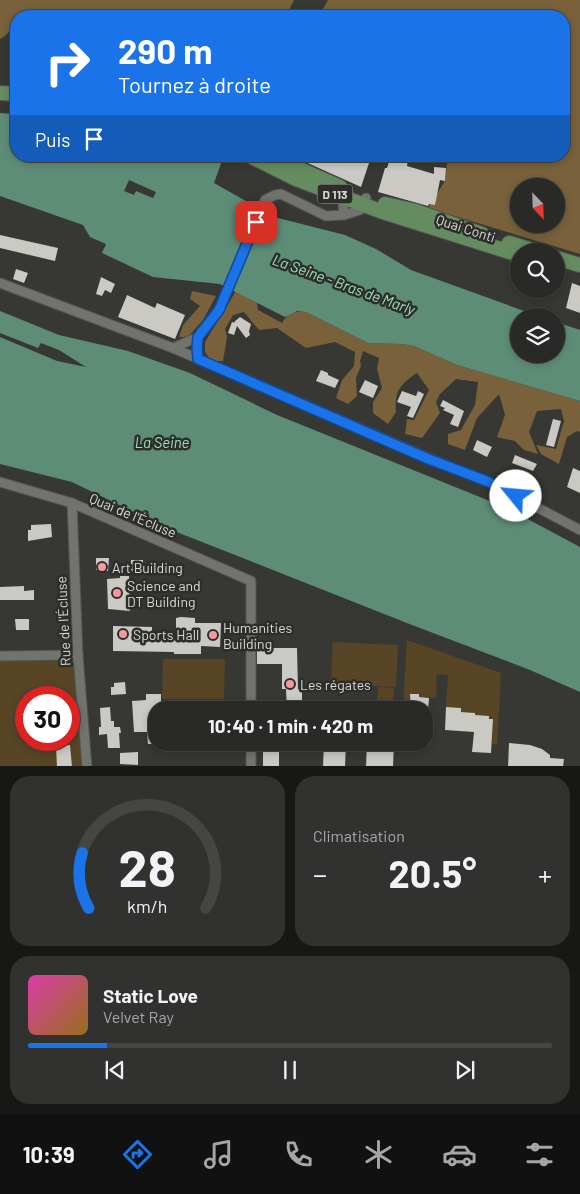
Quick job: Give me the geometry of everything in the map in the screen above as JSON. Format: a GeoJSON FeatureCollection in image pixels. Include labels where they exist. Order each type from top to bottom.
{"type":"FeatureCollection","features":[{"type":"Feature","properties":{"kind":"main road","name":"D 113"},"geometry":{"type":"LineString","coordinates":[[263,162],[296,178],[424,220]]}},
{"type":"Feature","properties":{"kind":"main road","name":"D 113"},"geometry":{"type":"LineString","coordinates":[[282,162],[346,194]]}},
{"type":"Feature","properties":{"kind":"main road","name":"Quai Conti"},"geometry":{"type":"LineString","coordinates":[[424,220],[510,244]]}},
{"type":"Feature","properties":{"kind":"main road","name":"Quai Conti"},"geometry":{"type":"LineString","coordinates":[[424,220],[510,251]]}},
{"type":"Feature","properties":{"kind":"main road"},"geometry":{"type":"LineString","coordinates":[[565,261],[580,266]]}},
{"type":"Feature","properties":{"kind":"main road"},"geometry":{"type":"LineString","coordinates":[[565,269],[580,273]]}},
{"type":"Feature","properties":{"kind":"street"},"geometry":{"type":"LineString","coordinates":[[173,348],[198,337],[219,310],[263,204],[270,197],[281,194],[326,216],[344,215],[360,210],[365,201]]}},
{"type":"Feature","properties":{"kind":"street"},"geometry":{"type":"LineString","coordinates":[[344,215],[343,203],[346,194]]}},
{"type":"Feature","properties":{"kind":"street"},"geometry":{"type":"LineString","coordinates":[[0,283],[173,348],[426,458],[489,482],[580,530]]}},
{"type":"Feature","properties":{"kind":"street"},"geometry":{"type":"LineString","coordinates":[[198,337],[198,359]]}},
{"type":"Feature","properties":{"kind":"street","name":"Quai de l'Écluse"},"geometry":{"type":"LineString","coordinates":[[0,482],[72,503],[251,581],[251,701]]}},
{"type":"Feature","properties":{"kind":"street","name":"Rue de l'Écluse"},"geometry":{"type":"LineString","coordinates":[[72,503],[78,655],[87,766]]}},
{"type":"Feature","properties":{"kind":"street"},"geometry":{"type":"LineString","coordinates":[[0,656],[78,655]]}},
{"type":"Feature","properties":{"kind":"street"},"geometry":{"type":"LineString","coordinates":[[250,766],[251,751]]}},
{"type":"Feature","properties":{"kind":"shaded area"},"geometry":{"type":"Polygon","coordinates":[[[0,0],[294,0],[289,10],[10,10],[10,30],[0,39],[0,0]]]}},
{"type":"Feature","properties":{"kind":"shaded area"},"geometry":{"type":"Polygon","coordinates":[[[328,0],[580,0],[580,254],[565,249],[565,243],[544,243],[511,233],[565,233],[565,178],[510,178],[510,233],[428,208],[445,181],[447,162],[570,162],[570,10],[322,10],[328,0]]]}},
{"type":"Feature","properties":{"kind":"shaded area"},"geometry":{"type":"Polygon","coordinates":[[[192,291],[216,296],[203,320],[188,337],[179,337],[183,325],[200,306],[190,299],[192,291]]]}},
{"type":"Feature","properties":{"kind":"shaded area"},"geometry":{"type":"Polygon","coordinates":[[[236,291],[257,302],[258,310],[282,323],[292,313],[306,312],[368,343],[414,346],[457,365],[580,401],[580,432],[577,431],[567,437],[559,464],[541,454],[536,445],[556,449],[564,421],[561,409],[537,411],[529,432],[538,454],[524,450],[515,441],[497,437],[505,415],[499,394],[477,418],[465,450],[448,444],[448,434],[461,430],[475,405],[478,382],[456,379],[440,394],[436,402],[440,413],[422,438],[405,434],[407,419],[414,420],[429,390],[417,373],[399,389],[396,399],[396,412],[388,424],[373,413],[373,402],[382,388],[377,369],[379,358],[363,351],[360,361],[361,366],[356,378],[357,396],[348,404],[336,398],[342,380],[354,366],[355,352],[335,342],[306,348],[277,328],[259,330],[244,312],[233,315],[225,329],[227,337],[223,361],[211,361],[205,352],[205,342],[236,291]]]}},
{"type":"Feature","properties":{"kind":"shaded area"},"geometry":{"type":"Polygon","coordinates":[[[407,640],[501,673],[497,745],[492,744],[493,719],[475,715],[475,713],[461,712],[460,708],[446,707],[448,675],[437,674],[436,698],[419,697],[419,694],[410,694],[410,701],[404,701],[407,640]]]}},
{"type":"Feature","properties":{"kind":"shaded area"},"geometry":{"type":"Polygon","coordinates":[[[333,642],[398,645],[396,687],[331,684],[333,642]]]}},
{"type":"Feature","properties":{"kind":"shaded area"},"geometry":{"type":"Polygon","coordinates":[[[78,655],[86,766],[0,766],[0,656],[78,655]]]}},
{"type":"Feature","properties":{"kind":"shaded area"},"geometry":{"type":"Polygon","coordinates":[[[163,659],[225,659],[224,699],[162,699],[163,659]]]}},
{"type":"Feature","properties":{"kind":"shaded area"},"geometry":{"type":"Polygon","coordinates":[[[378,687],[394,688],[393,701],[377,701],[378,687]]]}},
{"type":"Feature","properties":{"kind":"water","name":"La Seine - Bras de Marly"},"geometry":{"type":"Polygon","coordinates":[[[0,113],[10,114],[10,162],[222,162],[214,183],[274,217],[345,235],[376,249],[411,270],[516,308],[510,308],[510,363],[565,363],[565,325],[580,330],[580,401],[457,365],[414,346],[368,343],[306,312],[297,311],[285,317],[220,284],[153,277],[102,253],[106,244],[90,237],[83,225],[0,196],[0,113]],[[129,180],[124,191],[134,195],[136,191],[153,198],[156,192],[129,180]]]}},
{"type":"Feature","properties":{"kind":"water","name":"La Seine"},"geometry":{"type":"Polygon","coordinates":[[[0,311],[59,335],[128,351],[190,373],[277,415],[507,508],[580,547],[580,692],[530,670],[169,529],[72,482],[0,464],[0,337],[57,361],[86,367],[59,350],[41,343],[38,348],[0,333],[0,311]]]}},
{"type":"Feature","properties":{"kind":"building"},"geometry":{"type":"Polygon","coordinates":[[[305,162],[369,163],[361,187],[305,162]]]}},
{"type":"Feature","properties":{"kind":"building"},"geometry":{"type":"Polygon","coordinates":[[[389,162],[408,162],[407,166],[434,174],[434,167],[446,168],[445,181],[440,180],[435,205],[429,204],[428,206],[378,192],[385,168],[387,168],[389,162]]]}},
{"type":"Feature","properties":{"kind":"building"},"geometry":{"type":"Polygon","coordinates":[[[0,235],[58,248],[55,261],[0,248],[0,235]]]}},
{"type":"Feature","properties":{"kind":"building"},"geometry":{"type":"Polygon","coordinates":[[[16,269],[28,273],[24,283],[13,279],[16,269]]]}},
{"type":"Feature","properties":{"kind":"building"},"geometry":{"type":"Polygon","coordinates":[[[101,277],[115,284],[111,293],[105,290],[102,296],[96,294],[101,277]]]}},
{"type":"Feature","properties":{"kind":"building"},"geometry":{"type":"Polygon","coordinates":[[[572,283],[580,286],[580,313],[566,308],[572,283]]]}},
{"type":"Feature","properties":{"kind":"building"},"geometry":{"type":"Polygon","coordinates":[[[127,295],[155,308],[157,303],[185,315],[175,339],[118,317],[127,295]]]}},
{"type":"Feature","properties":{"kind":"building"},"geometry":{"type":"Polygon","coordinates":[[[240,317],[251,324],[250,335],[246,338],[237,326],[234,335],[228,333],[232,322],[235,323],[240,317]]]}},
{"type":"Feature","properties":{"kind":"building"},"geometry":{"type":"Polygon","coordinates":[[[321,370],[339,380],[335,388],[316,381],[321,370]]]}},
{"type":"Feature","properties":{"kind":"building"},"geometry":{"type":"Polygon","coordinates":[[[365,380],[378,386],[373,398],[359,392],[365,380]]]}},
{"type":"Feature","properties":{"kind":"building"},"geometry":{"type":"Polygon","coordinates":[[[402,391],[416,396],[418,391],[424,394],[413,418],[407,416],[411,407],[397,402],[402,391]]]}},
{"type":"Feature","properties":{"kind":"building"},"geometry":{"type":"Polygon","coordinates":[[[443,400],[464,411],[458,427],[450,424],[454,415],[443,410],[445,408],[440,406],[443,400]]]}},
{"type":"Feature","properties":{"kind":"building"},"geometry":{"type":"Polygon","coordinates":[[[553,419],[561,421],[554,447],[546,445],[553,419]]]}},
{"type":"Feature","properties":{"kind":"building"},"geometry":{"type":"Polygon","coordinates":[[[477,440],[492,447],[487,457],[473,450],[477,440]]]}},
{"type":"Feature","properties":{"kind":"building"},"geometry":{"type":"Polygon","coordinates":[[[515,455],[537,464],[533,471],[512,463],[515,455]]]}},
{"type":"Feature","properties":{"kind":"building"},"geometry":{"type":"Polygon","coordinates":[[[573,468],[580,471],[580,493],[567,487],[573,468]]]}},
{"type":"Feature","properties":{"kind":"building"},"geometry":{"type":"Polygon","coordinates":[[[51,524],[52,537],[28,541],[28,530],[31,530],[31,525],[51,524]]]}},
{"type":"Feature","properties":{"kind":"building","name":"Art Building"},"geometry":{"type":"Polygon","coordinates":[[[96,558],[109,558],[108,571],[96,570],[96,558]]]}},
{"type":"Feature","properties":{"kind":"building"},"geometry":{"type":"Polygon","coordinates":[[[131,560],[143,560],[143,572],[131,572],[131,560]]]}},
{"type":"Feature","properties":{"kind":"building","name":"Science and DT Building"},"geometry":{"type":"Polygon","coordinates":[[[120,576],[129,576],[130,611],[108,609],[107,579],[120,578],[120,576]]]}},
{"type":"Feature","properties":{"kind":"building"},"geometry":{"type":"Polygon","coordinates":[[[24,586],[24,591],[34,590],[34,600],[0,600],[0,587],[24,586]]]}},
{"type":"Feature","properties":{"kind":"building"},"geometry":{"type":"Polygon","coordinates":[[[176,618],[195,618],[195,623],[221,623],[220,647],[201,646],[201,654],[113,651],[113,626],[152,627],[152,639],[176,640],[176,618]]]}},
{"type":"Feature","properties":{"kind":"building"},"geometry":{"type":"Polygon","coordinates":[[[15,619],[29,619],[29,630],[16,630],[15,619]]]}},
{"type":"Feature","properties":{"kind":"building","name":"Les régates"},"geometry":{"type":"Polygon","coordinates":[[[257,648],[297,648],[298,689],[302,689],[302,701],[287,701],[286,689],[282,689],[282,664],[257,664],[257,648]]]}},
{"type":"Feature","properties":{"kind":"building"},"geometry":{"type":"Polygon","coordinates":[[[125,682],[126,694],[111,695],[111,687],[114,687],[114,683],[125,682]]]}},
{"type":"Feature","properties":{"kind":"building"},"geometry":{"type":"Polygon","coordinates":[[[146,694],[161,694],[161,701],[148,701],[148,744],[147,732],[134,732],[132,701],[146,700],[146,694]]]}},
{"type":"Feature","properties":{"kind":"building"},"geometry":{"type":"Polygon","coordinates":[[[410,694],[419,694],[419,697],[429,698],[429,701],[410,701],[410,694]]]}},
{"type":"Feature","properties":{"kind":"building"},"geometry":{"type":"Polygon","coordinates":[[[110,707],[111,721],[114,721],[114,727],[120,727],[120,748],[108,748],[107,734],[99,735],[99,727],[101,727],[100,708],[110,707]]]}},
{"type":"Feature","properties":{"kind":"building"},"geometry":{"type":"Polygon","coordinates":[[[446,707],[461,708],[461,712],[489,716],[489,719],[493,719],[491,753],[472,752],[474,732],[445,730],[446,707]]]}},
{"type":"Feature","properties":{"kind":"building"},"geometry":{"type":"Polygon","coordinates":[[[509,743],[530,745],[542,749],[550,755],[550,758],[564,759],[563,766],[508,766],[509,743]]]}},
{"type":"Feature","properties":{"kind":"building"},"geometry":{"type":"Polygon","coordinates":[[[56,751],[71,751],[72,766],[57,766],[56,751]]]}},
{"type":"Feature","properties":{"kind":"building"},"geometry":{"type":"Polygon","coordinates":[[[263,751],[279,751],[279,766],[263,766],[263,751]]]}},
{"type":"Feature","properties":{"kind":"building"},"geometry":{"type":"Polygon","coordinates":[[[324,751],[346,751],[345,766],[323,766],[324,751]]]}},
{"type":"Feature","properties":{"kind":"building"},"geometry":{"type":"Polygon","coordinates":[[[367,751],[394,751],[393,766],[366,766],[367,751]]]}},
{"type":"Feature","properties":{"kind":"building"},"geometry":{"type":"Polygon","coordinates":[[[138,752],[138,765],[120,764],[120,753],[138,752]]]}},
{"type":"Feature","properties":{"kind":"place","name":"Art Building"},"geometry":{"type":"Point","coordinates":[102,567]}},
{"type":"Feature","properties":{"kind":"place","name":"Science and DT Building"},"geometry":{"type":"Point","coordinates":[117,593]}},
{"type":"Feature","properties":{"kind":"place","name":"Sports Hall"},"geometry":{"type":"Point","coordinates":[123,634]}},
{"type":"Feature","properties":{"kind":"place","name":"Humanities Building"},"geometry":{"type":"Point","coordinates":[213,635]}},
{"type":"Feature","properties":{"kind":"place","name":"Les régates"},"geometry":{"type":"Point","coordinates":[290,684]}},
{"type":"Feature","properties":{"kind":"route"},"geometry":{"type":"LineString","coordinates":[[256,222],[219,310],[198,337],[198,359],[426,458],[489,482],[516,496]]}}]}
